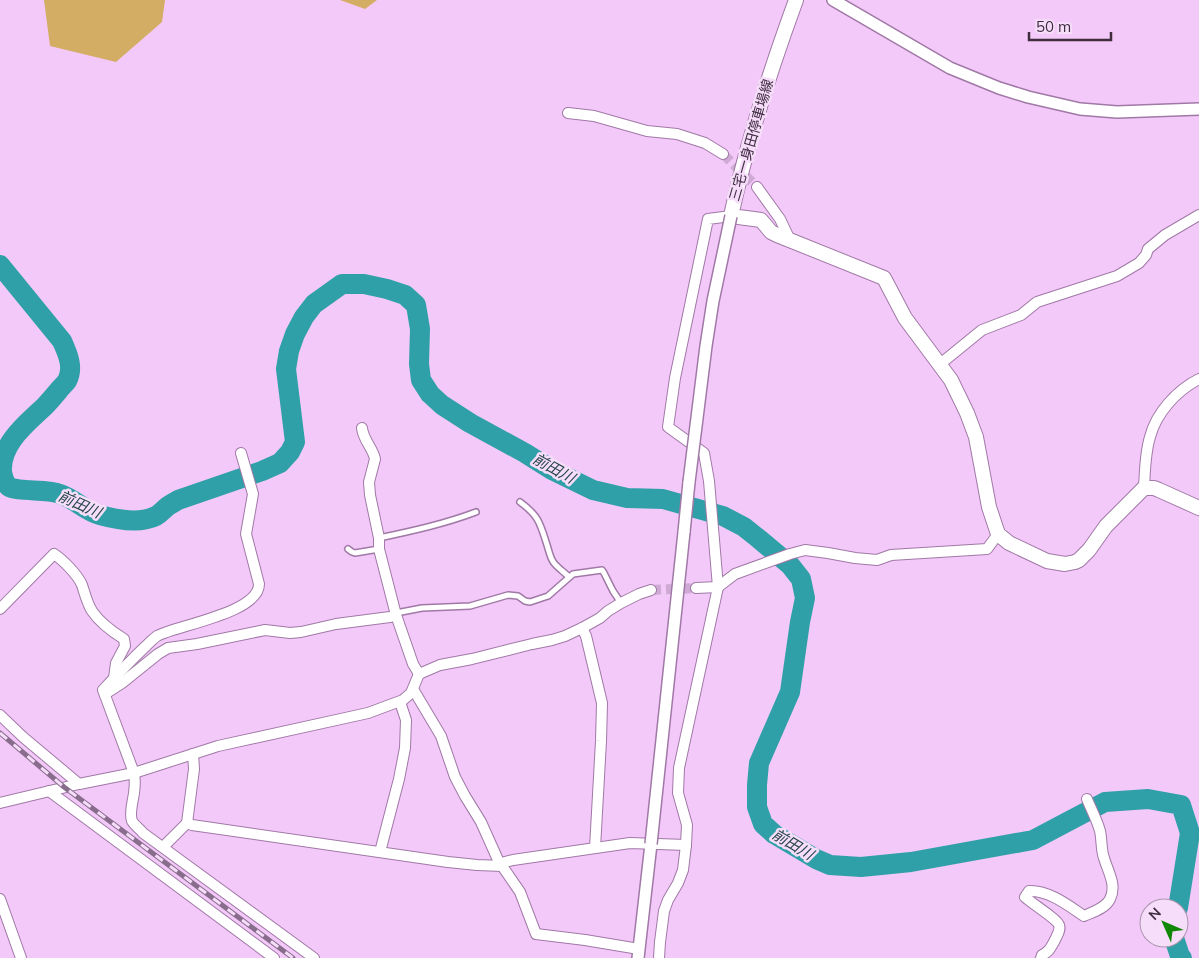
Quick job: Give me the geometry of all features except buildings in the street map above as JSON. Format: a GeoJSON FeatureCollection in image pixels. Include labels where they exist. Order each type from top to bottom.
{"type":"FeatureCollection","features":[{"type":"Feature","properties":{"kind":"main road","name":"三宅一身田停車場線"},"geometry":{"type":"LineString","coordinates":[[796,0],[754,121],[730,216],[761,220],[771,232],[884,278],[905,318],[951,380],[967,412],[976,437],[988,507],[998,534]]}},
{"type":"Feature","properties":{"kind":"main road"},"geometry":{"type":"LineString","coordinates":[[998,534],[1009,543],[1047,561],[1070,564],[1079,560],[1089,550],[1106,526],[1144,488],[1154,488],[1199,508]]}},
{"type":"Feature","properties":{"kind":"street"},"geometry":{"type":"LineString","coordinates":[[833,0],[950,68],[999,88],[1028,97],[1080,109],[1117,112],[1199,109]]}},
{"type":"Feature","properties":{"kind":"street"},"geometry":{"type":"LineString","coordinates":[[568,113],[594,116],[647,131],[678,134],[705,143],[723,154]]}},
{"type":"Feature","properties":{"kind":"street"},"geometry":{"type":"LineString","coordinates":[[757,187],[780,219],[790,240]]}},
{"type":"Feature","properties":{"kind":"street"},"geometry":{"type":"LineString","coordinates":[[939,366],[982,330],[1021,314],[1037,302],[1117,276],[1139,263],[1146,255],[1148,249],[1165,235],[1199,215]]}},
{"type":"Feature","properties":{"kind":"street"},"geometry":{"type":"LineString","coordinates":[[413,689],[441,736],[455,777],[465,796],[481,822],[502,864],[520,892],[536,934],[585,940],[639,954],[678,580],[706,346],[730,216],[708,219],[681,351],[668,427],[704,453],[709,481],[718,587],[679,768],[678,793],[687,825],[686,845],[678,883],[664,911],[659,958]]}},
{"type":"Feature","properties":{"kind":"street"},"geometry":{"type":"LineString","coordinates":[[1144,488],[1148,445],[1155,424],[1169,403],[1188,385],[1199,379]]}},
{"type":"Feature","properties":{"kind":"street"},"geometry":{"type":"LineString","coordinates":[[362,428],[365,440],[375,456],[369,482],[379,549],[396,614],[413,664],[419,674]]}},
{"type":"Feature","properties":{"kind":"street"},"geometry":{"type":"LineString","coordinates":[[242,458],[252,494],[246,534],[259,589],[249,600],[237,608],[215,618],[173,629],[156,637],[103,690],[134,772],[132,821],[144,833],[314,958]]}},
{"type":"Feature","properties":{"kind":"street"},"geometry":{"type":"LineString","coordinates":[[696,588],[718,587],[735,574],[804,550],[877,560],[891,555],[986,549],[998,534]]}},
{"type":"Feature","properties":{"kind":"street"},"geometry":{"type":"LineString","coordinates":[[0,608],[54,554],[81,583],[95,616],[105,626],[124,639],[125,646],[116,664],[114,678]]}},
{"type":"Feature","properties":{"kind":"street"},"geometry":{"type":"LineString","coordinates":[[0,803],[134,772],[218,746],[368,713],[403,700],[411,693],[419,674],[440,665],[565,636],[600,618],[622,603],[651,590]]}},
{"type":"Feature","properties":{"kind":"street"},"geometry":{"type":"LineString","coordinates":[[105,694],[168,648],[265,630],[290,633],[302,632],[336,624],[390,617],[396,614]]}},
{"type":"Feature","properties":{"kind":"street"},"geometry":{"type":"LineString","coordinates":[[582,628],[586,636],[602,704],[595,848]]}},
{"type":"Feature","properties":{"kind":"street"},"geometry":{"type":"LineString","coordinates":[[380,852],[399,780],[405,748],[406,720],[400,702]]}},
{"type":"Feature","properties":{"kind":"street"},"geometry":{"type":"LineString","coordinates":[[0,715],[79,784]]}},
{"type":"Feature","properties":{"kind":"street"},"geometry":{"type":"LineString","coordinates":[[163,847],[187,823],[194,769],[193,754]]}},
{"type":"Feature","properties":{"kind":"street"},"geometry":{"type":"LineString","coordinates":[[49,791],[274,958]]}},
{"type":"Feature","properties":{"kind":"street"},"geometry":{"type":"LineString","coordinates":[[1041,958],[1050,949],[1059,932],[1059,924],[1025,896],[1029,890],[1050,896],[1084,916],[1105,906],[1111,897],[1112,881],[1104,858],[1100,831],[1087,799]]}},
{"type":"Feature","properties":{"kind":"street"},"geometry":{"type":"LineString","coordinates":[[187,823],[458,863],[502,864],[513,860],[630,843],[686,845]]}},
{"type":"Feature","properties":{"kind":"street"},"geometry":{"type":"LineString","coordinates":[[0,899],[21,958]]}},
{"type":"Feature","properties":{"kind":"lane"},"geometry":{"type":"LineString","coordinates":[[520,502],[538,518],[553,562],[569,577]]}},
{"type":"Feature","properties":{"kind":"lane"},"geometry":{"type":"LineString","coordinates":[[378,538],[454,521],[476,512]]}},
{"type":"Feature","properties":{"kind":"lane"},"geometry":{"type":"LineString","coordinates":[[348,549],[355,553],[379,549]]}},
{"type":"Feature","properties":{"kind":"lane"},"geometry":{"type":"LineString","coordinates":[[396,614],[422,608],[470,606],[508,594],[518,596],[530,602],[548,596],[569,577],[578,573],[602,570],[622,603]]}},
{"type":"Feature","properties":{"kind":"shaded area"},"geometry":{"type":"Polygon","coordinates":[[[44,0],[165,0],[162,22],[116,62],[50,46],[44,0]]]}},
{"type":"Feature","properties":{"kind":"shaded area"},"geometry":{"type":"Polygon","coordinates":[[[340,0],[377,0],[365,9],[340,0]]]}},
{"type":"Feature","properties":{"kind":"waterway","name":"前田川"},"geometry":{"type":"LineString","coordinates":[[0,265],[62,341],[70,366],[66,382],[22,428],[5,452],[2,472],[8,486],[18,489],[54,492],[100,515],[136,521],[156,516],[178,500],[280,463],[290,452],[295,442],[286,369],[289,351],[304,317],[314,304],[342,284],[364,284],[405,295],[416,305],[420,329],[419,364],[421,380],[430,394],[442,405],[552,470],[593,490],[627,498],[663,499],[723,516],[744,527],[759,539],[790,565],[801,579],[805,598],[790,692],[759,763],[757,807],[763,824],[774,834],[816,859],[830,865],[861,867],[911,862],[1033,840],[1105,802],[1148,799],[1181,805],[1190,833],[1180,898]]}},
{"type":"Feature","properties":{"kind":"waterway","name":"前田川"},"geometry":{"type":"LineString","coordinates":[[1177,948],[1182,958]]}},
{"type":"Feature","properties":{"kind":"tunnel"},"geometry":{"type":"LineString","coordinates":[[723,154],[757,187]]}},
{"type":"Feature","properties":{"kind":"tunnel"},"geometry":{"type":"LineString","coordinates":[[651,590],[696,588]]}},
{"type":"Feature","properties":{"kind":"railway"},"geometry":{"type":"LineString","coordinates":[[0,733],[64,787],[293,958]]}}]}
